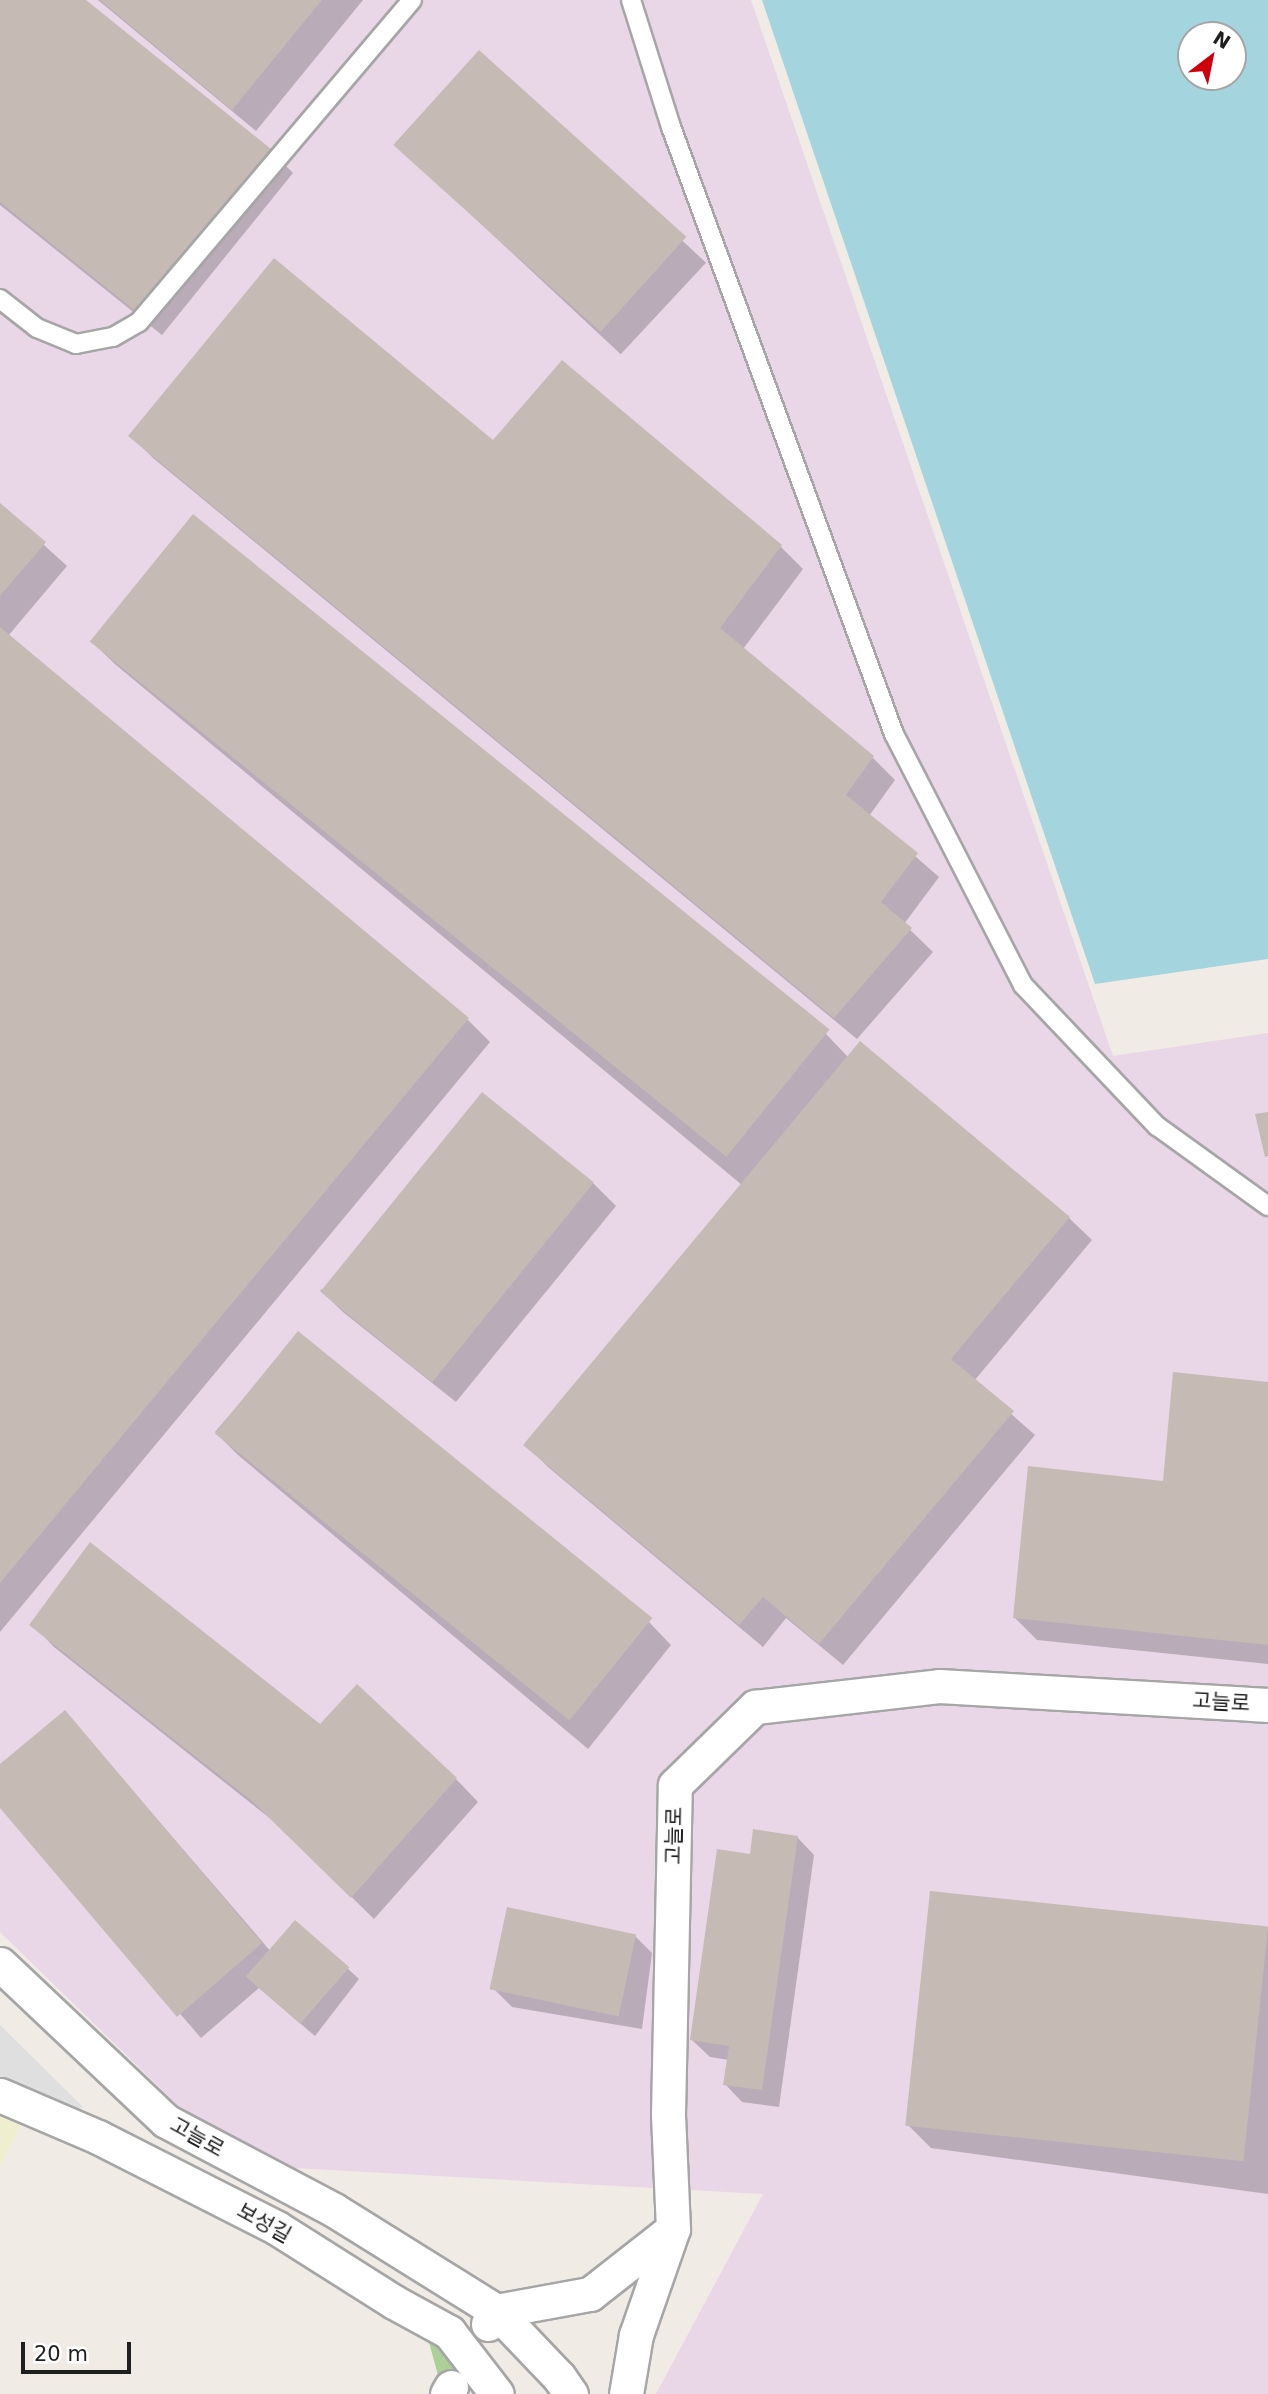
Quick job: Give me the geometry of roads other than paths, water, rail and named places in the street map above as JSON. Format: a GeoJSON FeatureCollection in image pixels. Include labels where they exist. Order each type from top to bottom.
{"type":"FeatureCollection","features":[{"type":"Feature","properties":{"kind":"street","name":"고늘로"},"geometry":{"type":"LineString","coordinates":[[673,2229],[668,2113],[675,1785],[755,1707],[939,1686],[1268,1705]]}},
{"type":"Feature","properties":{"kind":"street","name":"고늘로"},"geometry":{"type":"LineString","coordinates":[[0,1964],[166,2121],[334,2210],[491,2319],[559,2376],[571,2394]]}},
{"type":"Feature","properties":{"kind":"street","name":"보성길"},"geometry":{"type":"LineString","coordinates":[[0,2095],[98,2137],[277,2228],[394,2302],[449,2332],[497,2394]]}},
{"type":"Feature","properties":{"kind":"street"},"geometry":{"type":"LineString","coordinates":[[491,2319],[590,2294],[673,2229]]}},
{"type":"Feature","properties":{"kind":"street"},"geometry":{"type":"LineString","coordinates":[[626,2394],[636,2335],[673,2229]]}},
{"type":"Feature","properties":{"kind":"lane"},"geometry":{"type":"LineString","coordinates":[[0,299],[37,328],[76,344],[113,337],[139,322],[412,0]]}},
{"type":"Feature","properties":{"kind":"lane"},"geometry":{"type":"LineString","coordinates":[[631,0],[671,127],[894,734],[1023,985],[1157,1126],[1268,1206]]}},
{"type":"Feature","properties":{"kind":"water"},"geometry":{"type":"Polygon","coordinates":[[[762,0],[1268,0],[1268,959],[1095,984],[762,0]]]}}]}
